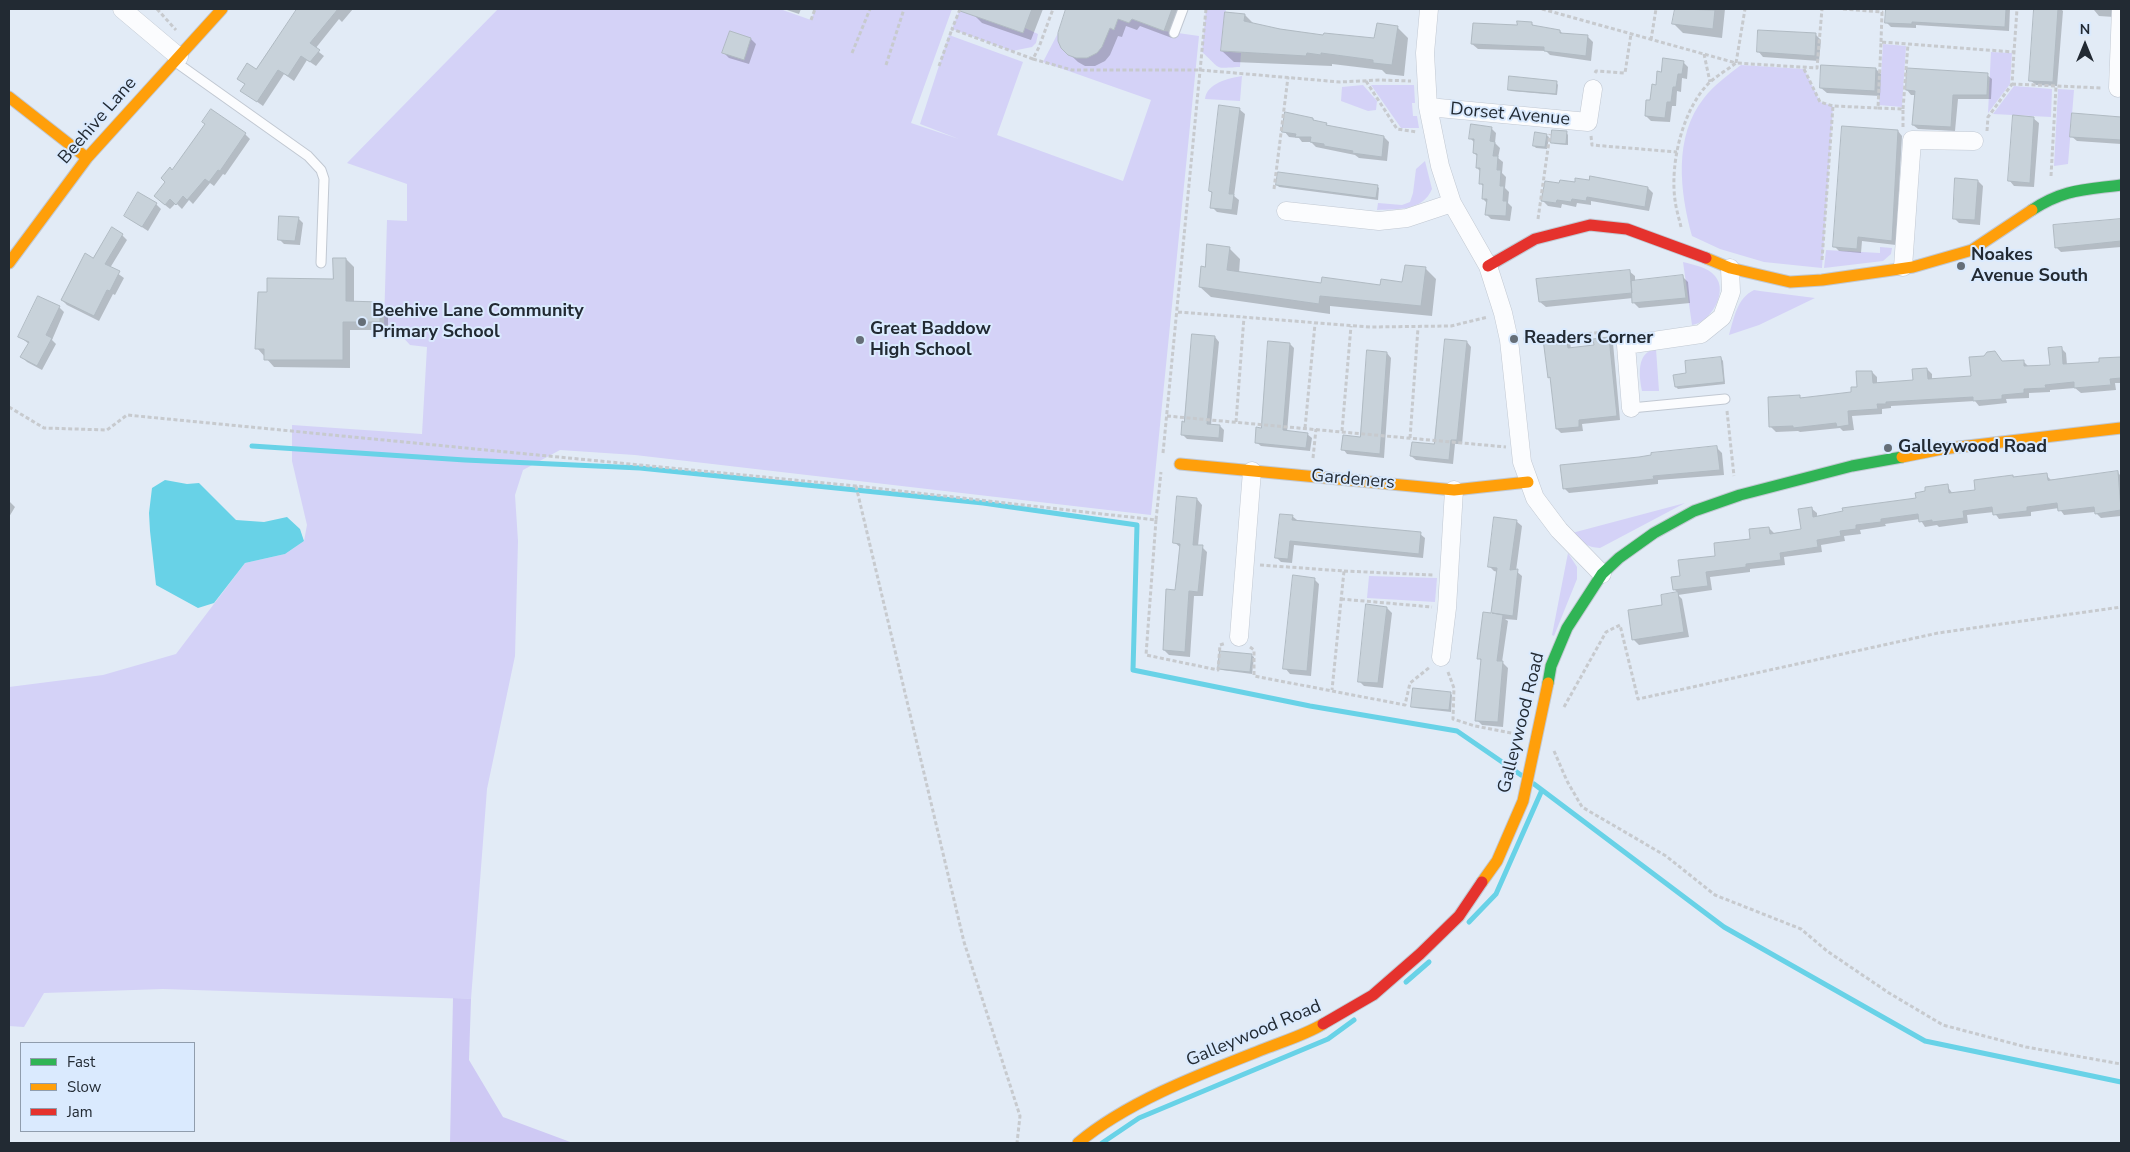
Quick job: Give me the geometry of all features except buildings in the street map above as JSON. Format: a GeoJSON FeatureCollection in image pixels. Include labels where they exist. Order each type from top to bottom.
{"type":"FeatureCollection","features":[{"type":"Feature","properties":{"kind":"street"},"geometry":{"type":"LineString","coordinates":[[122,9],[181,54]]}},
{"type":"Feature","properties":{"kind":"street","name":"Beehive Lane"},"geometry":{"type":"LineString","coordinates":[[9,263],[87,158],[222,9]]}},
{"type":"Feature","properties":{"kind":"street","name":"Dorset Avenue"},"geometry":{"type":"LineString","coordinates":[[1429,9],[1425,53],[1426,81],[1428,107],[1440,166],[1452,203],[1488,266],[1503,313],[1509,340],[1522,462],[1528,482],[1535,498],[1559,530],[1602,574]]}},
{"type":"Feature","properties":{"kind":"street"},"geometry":{"type":"LineString","coordinates":[[2118,88],[2120,9]]}},
{"type":"Feature","properties":{"kind":"street","name":"Dorset Avenue"},"geometry":{"type":"LineString","coordinates":[[1428,107],[1588,122],[1593,89]]}},
{"type":"Feature","properties":{"kind":"street"},"geometry":{"type":"LineString","coordinates":[[9,97],[87,158]]}},
{"type":"Feature","properties":{"kind":"street"},"geometry":{"type":"LineString","coordinates":[[1904,267],[1912,140],[1974,141]]}},
{"type":"Feature","properties":{"kind":"street"},"geometry":{"type":"LineString","coordinates":[[1488,266],[1535,239],[1590,225],[1627,229],[1730,268],[1790,282],[1822,280],[1913,267],[1972,250],[2050,198],[2066,192],[2121,185]]}},
{"type":"Feature","properties":{"kind":"street"},"geometry":{"type":"LineString","coordinates":[[1286,211],[1380,221],[1407,218],[1452,203]]}},
{"type":"Feature","properties":{"kind":"street"},"geometry":{"type":"LineString","coordinates":[[1631,408],[1626,345],[1701,334],[1722,317],[1732,292],[1730,268]]}},
{"type":"Feature","properties":{"kind":"street","name":"Galleywood Road"},"geometry":{"type":"LineString","coordinates":[[1078,1143],[1091,1132],[1141,1101],[1263,1049],[1314,1030],[1373,995],[1420,954],[1459,916],[1497,861],[1523,801],[1551,666],[1567,628],[1602,574],[1619,558],[1654,532],[1694,510],[1740,495],[1852,466],[1942,449],[2121,428]]}},
{"type":"Feature","properties":{"kind":"street","name":"Gardeners"},"geometry":{"type":"LineString","coordinates":[[1180,464],[1454,490],[1528,482]]}},
{"type":"Feature","properties":{"kind":"street"},"geometry":{"type":"LineString","coordinates":[[1239,637],[1252,471]]}},
{"type":"Feature","properties":{"kind":"street"},"geometry":{"type":"LineString","coordinates":[[1442,657],[1454,490]]}},
{"type":"Feature","properties":{"kind":"lane"},"geometry":{"type":"LineString","coordinates":[[1174,33],[1183,9]]}},
{"type":"Feature","properties":{"kind":"lane"},"geometry":{"type":"LineString","coordinates":[[181,54],[317,165],[324,179],[321,262]]}},
{"type":"Feature","properties":{"kind":"lane"},"geometry":{"type":"LineString","coordinates":[[1631,408],[1726,399]]}},
{"type":"Feature","properties":{"kind":"path"},"geometry":{"type":"LineString","coordinates":[[158,9],[181,54]]}},
{"type":"Feature","properties":{"kind":"path"},"geometry":{"type":"LineString","coordinates":[[811,20],[815,9]]}},
{"type":"Feature","properties":{"kind":"path"},"geometry":{"type":"LineString","coordinates":[[852,53],[870,9]]}},
{"type":"Feature","properties":{"kind":"path"},"geometry":{"type":"LineString","coordinates":[[886,65],[904,9]]}},
{"type":"Feature","properties":{"kind":"path"},"geometry":{"type":"LineString","coordinates":[[939,66],[960,9]]}},
{"type":"Feature","properties":{"kind":"path"},"geometry":{"type":"LineString","coordinates":[[1033,58],[1039,47],[1052,9]]}},
{"type":"Feature","properties":{"kind":"path"},"geometry":{"type":"LineString","coordinates":[[1162,462],[1206,9]]}},
{"type":"Feature","properties":{"kind":"path"},"geometry":{"type":"LineString","coordinates":[[1542,9],[1736,63],[1804,69],[1816,68],[1822,9]]}},
{"type":"Feature","properties":{"kind":"path"},"geometry":{"type":"LineString","coordinates":[[1651,40],[1656,9]]}},
{"type":"Feature","properties":{"kind":"path"},"geometry":{"type":"LineString","coordinates":[[1686,250],[1675,200],[1677,152],[1684,124],[1703,90],[1710,82],[1736,63],[1745,9]]}},
{"type":"Feature","properties":{"kind":"path"},"geometry":{"type":"LineString","coordinates":[[1843,9],[1882,12],[1878,108]]}},
{"type":"Feature","properties":{"kind":"path"},"geometry":{"type":"LineString","coordinates":[[1974,141],[1987,141],[1988,117],[2012,84],[2017,9]]}},
{"type":"Feature","properties":{"kind":"path"},"geometry":{"type":"LineString","coordinates":[[952,29],[1072,70],[1200,70],[1340,82],[1426,81]]}},
{"type":"Feature","properties":{"kind":"path"},"geometry":{"type":"LineString","coordinates":[[1593,89],[1596,71],[1625,73],[1630,34]]}},
{"type":"Feature","properties":{"kind":"path"},"geometry":{"type":"LineString","coordinates":[[1881,42],[2014,52]]}},
{"type":"Feature","properties":{"kind":"path"},"geometry":{"type":"LineString","coordinates":[[1908,44],[1902,139],[1912,140]]}},
{"type":"Feature","properties":{"kind":"path"},"geometry":{"type":"LineString","coordinates":[[1704,54],[1710,82]]}},
{"type":"Feature","properties":{"kind":"path"},"geometry":{"type":"LineString","coordinates":[[1804,69],[1820,102],[1833,106],[1903,109]]}},
{"type":"Feature","properties":{"kind":"path"},"geometry":{"type":"LineString","coordinates":[[1274,189],[1288,78]]}},
{"type":"Feature","properties":{"kind":"path"},"geometry":{"type":"LineString","coordinates":[[1366,81],[1397,129],[1422,132]]}},
{"type":"Feature","properties":{"kind":"path"},"geometry":{"type":"LineString","coordinates":[[2012,84],[2118,88]]}},
{"type":"Feature","properties":{"kind":"path"},"geometry":{"type":"LineString","coordinates":[[2050,198],[2056,87]]}},
{"type":"Feature","properties":{"kind":"path"},"geometry":{"type":"LineString","coordinates":[[1822,280],[1833,106]]}},
{"type":"Feature","properties":{"kind":"path"},"geometry":{"type":"LineString","coordinates":[[1535,239],[1552,119]]}},
{"type":"Feature","properties":{"kind":"path"},"geometry":{"type":"LineString","coordinates":[[1588,122],[1592,145],[1677,152]]}},
{"type":"Feature","properties":{"kind":"path"},"geometry":{"type":"LineString","coordinates":[[1178,312],[1315,324],[1418,328],[1451,326],[1503,313]]}},
{"type":"Feature","properties":{"kind":"path"},"geometry":{"type":"LineString","coordinates":[[1236,422],[1244,317]]}},
{"type":"Feature","properties":{"kind":"path"},"geometry":{"type":"LineString","coordinates":[[1305,428],[1315,324]]}},
{"type":"Feature","properties":{"kind":"path"},"geometry":{"type":"LineString","coordinates":[[1342,431],[1352,326]]}},
{"type":"Feature","properties":{"kind":"path"},"geometry":{"type":"LineString","coordinates":[[1410,438],[1418,328]]}},
{"type":"Feature","properties":{"kind":"path"},"geometry":{"type":"LineString","coordinates":[[1518,340],[1607,332],[1626,345]]}},
{"type":"Feature","properties":{"kind":"path"},"geometry":{"type":"LineString","coordinates":[[1726,399],[1735,486],[1740,495]]}},
{"type":"Feature","properties":{"kind":"path"},"geometry":{"type":"LineString","coordinates":[[9,407],[44,428],[107,430],[127,415],[856,486],[1156,520]]}},
{"type":"Feature","properties":{"kind":"path"},"geometry":{"type":"LineString","coordinates":[[1167,416],[1521,449]]}},
{"type":"Feature","properties":{"kind":"path"},"geometry":{"type":"LineString","coordinates":[[1312,476],[1316,429]]}},
{"type":"Feature","properties":{"kind":"path"},"geometry":{"type":"LineString","coordinates":[[1161,472],[1146,655],[1218,670]]}},
{"type":"Feature","properties":{"kind":"path"},"geometry":{"type":"LineString","coordinates":[[856,486],[964,942],[1020,1116],[1017,1143]]}},
{"type":"Feature","properties":{"kind":"path"},"geometry":{"type":"LineString","coordinates":[[1244,564],[1449,576]]}},
{"type":"Feature","properties":{"kind":"path"},"geometry":{"type":"LineString","coordinates":[[1332,690],[1344,571]]}},
{"type":"Feature","properties":{"kind":"path"},"geometry":{"type":"LineString","coordinates":[[1341,599],[1447,608]]}},
{"type":"Feature","properties":{"kind":"path"},"geometry":{"type":"LineString","coordinates":[[1562,712],[1606,632],[1620,625],[1638,699],[1938,633],[2121,607]]}},
{"type":"Feature","properties":{"kind":"path"},"geometry":{"type":"LineString","coordinates":[[1254,676],[1405,705],[1410,683],[1442,657],[1454,688],[1453,719],[1475,726],[1535,737]]}},
{"type":"Feature","properties":{"kind":"path"},"geometry":{"type":"LineString","coordinates":[[1553,748],[1567,781],[1582,807],[1666,856],[1715,895],[1801,929],[1827,951],[1889,993],[1943,1025],[2026,1048],[2121,1064]]}},
{"type":"Feature","properties":{"kind":"shaded area"},"geometry":{"type":"Polygon","coordinates":[[[498,9],[780,9],[811,20],[815,9],[952,9],[911,123],[959,139],[920,124],[949,35],[1023,62],[997,135],[1123,181],[1151,100],[1043,62],[1058,33],[1058,41],[1087,58],[1101,46],[1106,27],[1114,30],[1118,19],[1132,19],[1164,31],[1199,36],[1151,515],[635,455],[560,450],[523,470],[515,495],[518,541],[515,656],[487,789],[471,999],[163,989],[44,993],[24,1027],[9,1026],[9,687],[103,675],[176,654],[245,563],[285,554],[304,541],[307,525],[292,461],[292,425],[422,434],[427,347],[410,345],[392,325],[384,325],[387,220],[407,221],[407,184],[347,163],[498,9]]]}},
{"type":"Feature","properties":{"kind":"shaded area"},"geometry":{"type":"Polygon","coordinates":[[[960,9],[975,9],[973,15],[1023,33],[1025,28],[1038,34],[1036,43],[1032,47],[1012,51],[952,29],[960,9]]]}},
{"type":"Feature","properties":{"kind":"shaded area"},"geometry":{"type":"Polygon","coordinates":[[[1206,9],[1226,9],[1221,51],[1241,53],[1240,67],[1219,67],[1202,52],[1206,9]]]}},
{"type":"Feature","properties":{"kind":"shaded area"},"geometry":{"type":"Polygon","coordinates":[[[1883,44],[1906,46],[1902,107],[1879,105],[1883,44]]]}},
{"type":"Feature","properties":{"kind":"shaded area"},"geometry":{"type":"Polygon","coordinates":[[[1991,52],[2012,53],[2010,84],[1988,113],[1991,52]]]}},
{"type":"Feature","properties":{"kind":"shaded area"},"geometry":{"type":"Polygon","coordinates":[[[1741,65],[1804,69],[1820,102],[1833,106],[1822,268],[1764,262],[1720,249],[1692,236],[1682,183],[1683,147],[1687,130],[1694,113],[1708,93],[1741,65]]]}},
{"type":"Feature","properties":{"kind":"shaded area"},"geometry":{"type":"Polygon","coordinates":[[[1242,76],[1240,101],[1205,99],[1214,85],[1242,76]]]}},
{"type":"Feature","properties":{"kind":"shaded area"},"geometry":{"type":"Polygon","coordinates":[[[1363,85],[1377,101],[1376,110],[1368,111],[1341,101],[1342,87],[1363,85]]]}},
{"type":"Feature","properties":{"kind":"shaded area"},"geometry":{"type":"Polygon","coordinates":[[[1371,85],[1414,85],[1415,103],[1412,103],[1413,116],[1417,116],[1419,128],[1401,128],[1371,85]]]}},
{"type":"Feature","properties":{"kind":"shaded area"},"geometry":{"type":"Polygon","coordinates":[[[2014,86],[2052,89],[2051,117],[1993,114],[2014,86]]]}},
{"type":"Feature","properties":{"kind":"shaded area"},"geometry":{"type":"Polygon","coordinates":[[[2058,89],[2074,90],[2068,164],[2054,166],[2058,89]]]}},
{"type":"Feature","properties":{"kind":"shaded area"},"geometry":{"type":"Polygon","coordinates":[[[1425,161],[1432,189],[1428,196],[1416,205],[1409,207],[1377,210],[1378,203],[1402,205],[1410,202],[1416,169],[1425,161]]]}},
{"type":"Feature","properties":{"kind":"shaded area"},"geometry":{"type":"Polygon","coordinates":[[[1880,247],[1892,248],[1891,254],[1883,261],[1824,268],[1826,250],[1880,253],[1880,247]]]}},
{"type":"Feature","properties":{"kind":"shaded area"},"geometry":{"type":"Polygon","coordinates":[[[1683,262],[1709,270],[1719,283],[1720,290],[1716,306],[1711,313],[1699,323],[1692,325],[1683,262]]]}},
{"type":"Feature","properties":{"kind":"shaded area"},"geometry":{"type":"Polygon","coordinates":[[[1754,290],[1815,298],[1759,325],[1729,335],[1740,303],[1754,290]]]}},
{"type":"Feature","properties":{"kind":"shaded area"},"geometry":{"type":"Polygon","coordinates":[[[1656,349],[1659,391],[1642,391],[1640,366],[1642,360],[1650,351],[1656,349]]]}},
{"type":"Feature","properties":{"kind":"shaded area"},"geometry":{"type":"Polygon","coordinates":[[[165,480],[187,484],[199,483],[236,520],[264,522],[287,517],[300,529],[304,541],[285,554],[245,563],[214,603],[198,608],[156,585],[149,513],[152,488],[165,480]]]}},
{"type":"Feature","properties":{"kind":"shaded area"},"geometry":{"type":"Polygon","coordinates":[[[1685,503],[1600,548],[1585,544],[1572,533],[1685,503]]]}},
{"type":"Feature","properties":{"kind":"shaded area"},"geometry":{"type":"Polygon","coordinates":[[[1568,553],[1577,567],[1577,579],[1554,636],[1552,635],[1568,553]]]}},
{"type":"Feature","properties":{"kind":"shaded area"},"geometry":{"type":"Polygon","coordinates":[[[1369,576],[1437,578],[1435,602],[1367,598],[1369,576]]]}},
{"type":"Feature","properties":{"kind":"shaded area"},"geometry":{"type":"Polygon","coordinates":[[[453,998],[471,999],[469,1060],[503,1117],[573,1143],[450,1143],[453,998]]]}},
{"type":"Feature","properties":{"kind":"waterway"},"geometry":{"type":"LineString","coordinates":[[252,446],[465,460],[640,468],[983,503],[1137,525],[1133,670],[1310,706],[1457,731],[1521,775]]}},
{"type":"Feature","properties":{"kind":"waterway"},"geometry":{"type":"LineString","coordinates":[[1534,784],[1542,790]]}},
{"type":"Feature","properties":{"kind":"waterway"},"geometry":{"type":"LineString","coordinates":[[1469,922],[1496,894],[1542,790],[1724,927],[1925,1041],[2121,1082]]}},
{"type":"Feature","properties":{"kind":"waterway"},"geometry":{"type":"LineString","coordinates":[[1406,982],[1429,962]]}},
{"type":"Feature","properties":{"kind":"waterway"},"geometry":{"type":"LineString","coordinates":[[1102,1143],[1139,1118],[1328,1039],[1354,1020]]}},
{"type":"Feature","properties":{"kind":"traffic: fast"},"geometry":{"type":"LineString","coordinates":[[2032,210],[2064,194],[2121,185]]}},
{"type":"Feature","properties":{"kind":"traffic: fast"},"geometry":{"type":"LineString","coordinates":[[1548,683],[1551,666],[1567,628],[1602,574],[1619,558],[1654,533],[1694,511],[1740,495],[1852,466],[1902,457]]}},
{"type":"Feature","properties":{"kind":"traffic: slow"},"geometry":{"type":"LineString","coordinates":[[9,263],[87,158],[222,9]]}},
{"type":"Feature","properties":{"kind":"traffic: slow"},"geometry":{"type":"LineString","coordinates":[[9,97],[87,158]]}},
{"type":"Feature","properties":{"kind":"traffic: slow"},"geometry":{"type":"LineString","coordinates":[[1706,258],[1730,268],[1790,282],[1822,280],[1913,267],[1972,250],[2032,210]]}},
{"type":"Feature","properties":{"kind":"traffic: slow"},"geometry":{"type":"LineString","coordinates":[[1902,457],[1942,449],[2121,428]]}},
{"type":"Feature","properties":{"kind":"traffic: slow"},"geometry":{"type":"LineString","coordinates":[[1180,464],[1454,490],[1528,482]]}},
{"type":"Feature","properties":{"kind":"traffic: slow"},"geometry":{"type":"LineString","coordinates":[[1482,882],[1497,861],[1523,801],[1548,683]]}},
{"type":"Feature","properties":{"kind":"traffic: slow"},"geometry":{"type":"LineString","coordinates":[[1078,1143],[1120,1114],[1167,1089],[1302,1035],[1323,1024]]}},
{"type":"Feature","properties":{"kind":"traffic: jam"},"geometry":{"type":"LineString","coordinates":[[1488,266],[1535,239],[1590,225],[1627,229],[1706,258]]}},
{"type":"Feature","properties":{"kind":"traffic: jam"},"geometry":{"type":"LineString","coordinates":[[1323,1024],[1373,995],[1420,954],[1459,916],[1482,882]]}},
{"type":"Feature","properties":{"kind":"place","name":"Noakes Avenue South"},"geometry":{"type":"Point","coordinates":[1961,266]}},
{"type":"Feature","properties":{"kind":"place","name":"Beehive Lane Community Primary School"},"geometry":{"type":"Point","coordinates":[362,322]}},
{"type":"Feature","properties":{"kind":"place","name":"Readers Corner"},"geometry":{"type":"Point","coordinates":[1514,339]}},
{"type":"Feature","properties":{"kind":"place","name":"Great Baddow High School"},"geometry":{"type":"Point","coordinates":[860,340]}},
{"type":"Feature","properties":{"kind":"place","name":"Galleywood Road"},"geometry":{"type":"Point","coordinates":[1888,448]}}]}
